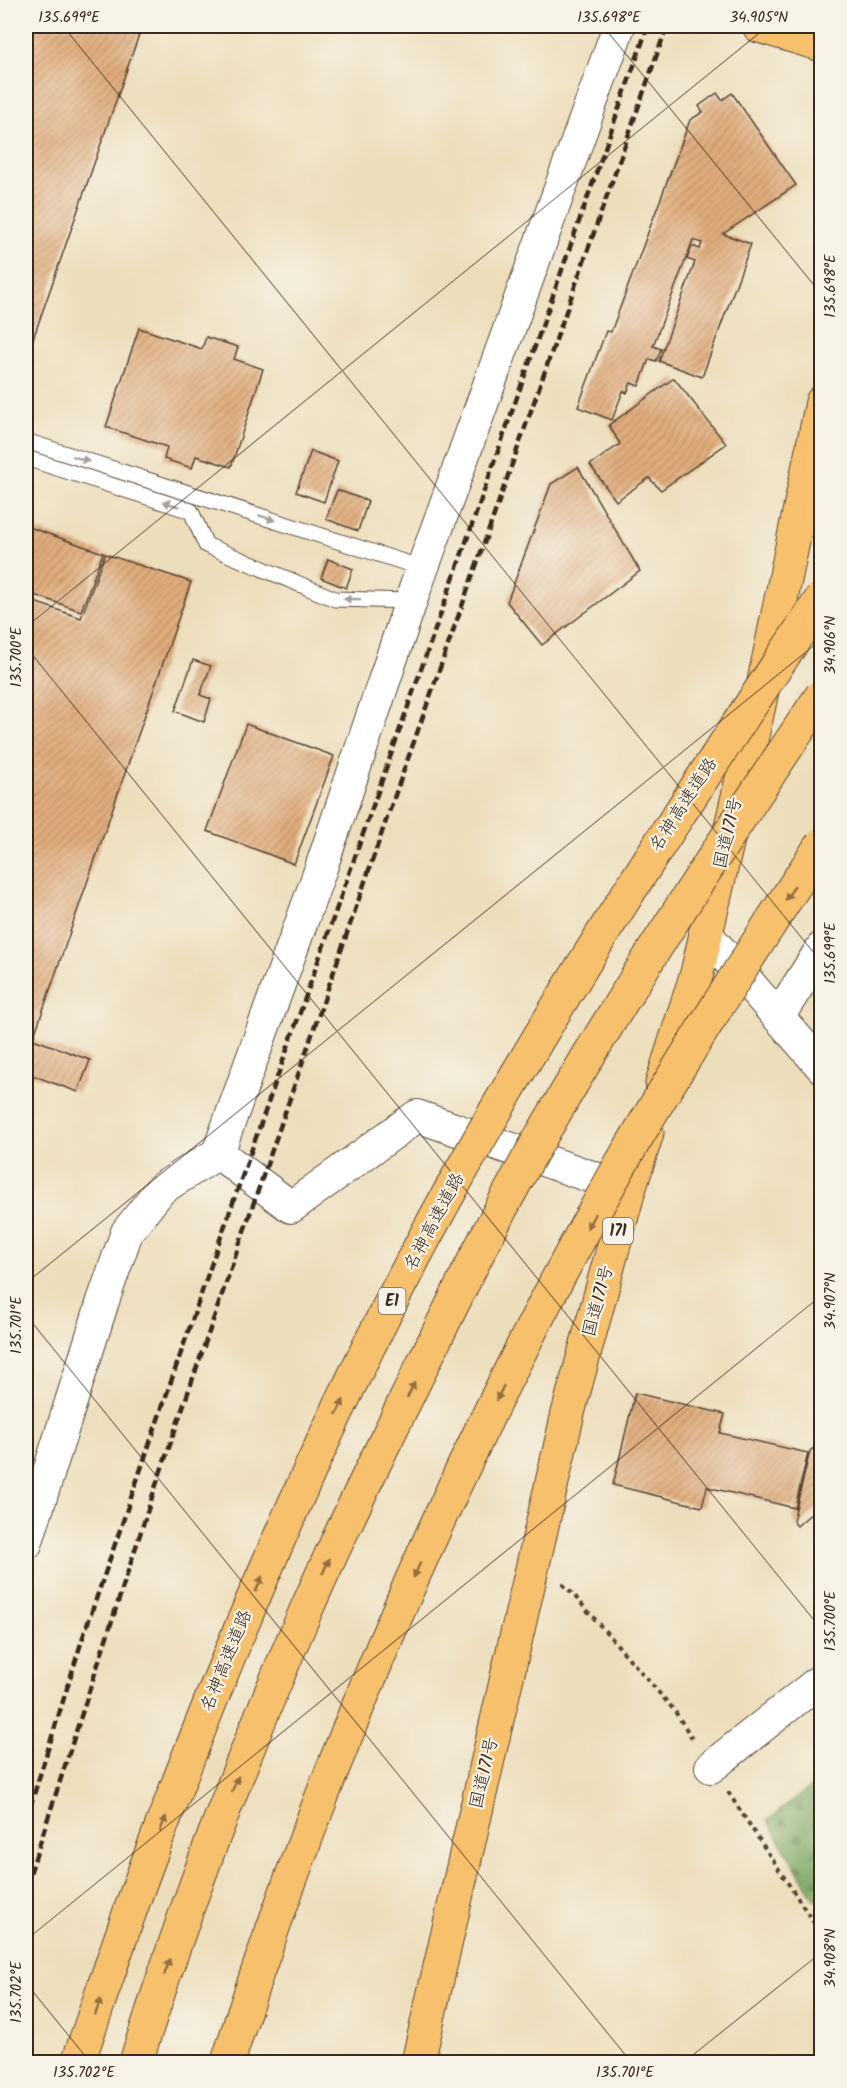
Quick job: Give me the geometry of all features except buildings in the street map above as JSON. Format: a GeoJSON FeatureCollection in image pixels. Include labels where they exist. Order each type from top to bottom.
{"type":"FeatureCollection","features":[{"type":"Feature","properties":{"kind":"highway"},"geometry":{"type":"LineString","coordinates":[[759,26],[822,45]]}},
{"type":"Feature","properties":{"kind":"highway"},"geometry":{"type":"LineString","coordinates":[[808,26],[822,33]]}},
{"type":"Feature","properties":{"kind":"highway","name":"国道171号"},"geometry":{"type":"LineString","coordinates":[[418,2062],[568,1413],[629,1190],[697,973],[758,710],[822,402]]}},
{"type":"Feature","properties":{"kind":"highway","name":"名神高速道路"},"geometry":{"type":"LineString","coordinates":[[78,2062],[145,1870],[236,1636],[304,1479],[413,1260],[561,1001],[649,859],[822,598]]}},
{"type":"Feature","properties":{"kind":"highway"},"geometry":{"type":"LineString","coordinates":[[136,2062],[183,1920],[221,1818],[307,1608],[462,1284],[539,1140],[616,1011],[695,886],[822,695]]}},
{"type":"Feature","properties":{"kind":"highway"},"geometry":{"type":"LineString","coordinates":[[228,2062],[299,1854],[364,1689],[438,1522],[522,1347],[622,1162],[723,995],[822,843]]}},
{"type":"Feature","properties":{"kind":"street"},"geometry":{"type":"LineString","coordinates":[[26,1544],[127,1232],[161,1189],[218,1153],[320,871],[422,568],[619,26]]}},
{"type":"Feature","properties":{"kind":"street"},"geometry":{"type":"LineString","coordinates":[[705,933],[822,1067]]}},
{"type":"Feature","properties":{"kind":"street"},"geometry":{"type":"LineString","coordinates":[[778,1017],[822,948]]}},
{"type":"Feature","properties":{"kind":"street"},"geometry":{"type":"LineString","coordinates":[[218,1153],[291,1207],[417,1116],[629,1190]]}},
{"type":"Feature","properties":{"kind":"street"},"geometry":{"type":"LineString","coordinates":[[711,1767],[822,1679]]}},
{"type":"Feature","properties":{"kind":"lane"},"geometry":{"type":"LineString","coordinates":[[26,441],[422,568]]}},
{"type":"Feature","properties":{"kind":"lane"},"geometry":{"type":"LineString","coordinates":[[26,458],[191,511],[206,545],[335,598],[411,601]]}},
{"type":"Feature","properties":{"kind":"path"},"geometry":{"type":"LineString","coordinates":[[534,1561],[572,1593],[666,1701],[822,1935]]}},
{"type":"Feature","properties":{"kind":"green space"},"geometry":{"type":"Polygon","coordinates":[[[821,1779],[821,1897],[815,1901],[768,1820],[821,1779]]]}},
{"type":"Feature","properties":{"kind":"railway"},"geometry":{"type":"LineString","coordinates":[[26,1820],[82,1640],[218,1245],[648,26]]}},
{"type":"Feature","properties":{"kind":"railway"},"geometry":{"type":"LineString","coordinates":[[26,1886],[155,1488],[388,815],[667,26]]}}]}
